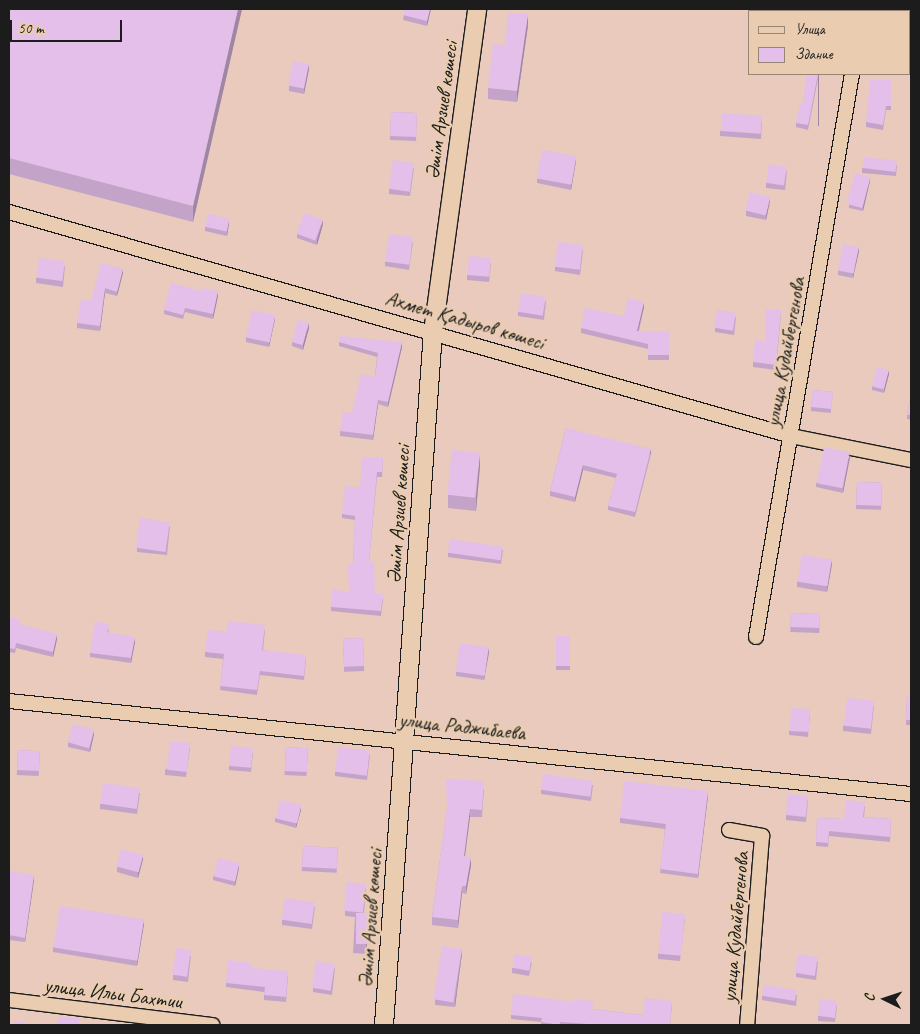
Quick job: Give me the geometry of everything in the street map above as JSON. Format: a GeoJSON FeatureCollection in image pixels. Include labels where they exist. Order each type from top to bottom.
{"type":"FeatureCollection","features":[{"type":"Feature","properties":{"kind":"street","name":"Әшім Арзиев көшесі"},"geometry":{"type":"LineString","coordinates":[[384,1025],[433,332],[477,9]]}},
{"type":"Feature","properties":{"kind":"street","name":"улица Кудайбергенова"},"geometry":{"type":"LineString","coordinates":[[756,637],[852,75]]}},
{"type":"Feature","properties":{"kind":"street","name":"Ахмет Қадыров көшесі"},"geometry":{"type":"LineString","coordinates":[[9,212],[791,436],[911,460]]}},
{"type":"Feature","properties":{"kind":"street","name":"улица Раджибаева"},"geometry":{"type":"LineString","coordinates":[[9,700],[911,794]]}},
{"type":"Feature","properties":{"kind":"street","name":"улица Кудайбергенова"},"geometry":{"type":"LineString","coordinates":[[729,830],[762,836],[747,1025]]}},
{"type":"Feature","properties":{"kind":"street","name":"улица Ильи Бахтии"},"geometry":{"type":"LineString","coordinates":[[9,1000],[212,1025]]}},
{"type":"Feature","properties":{"kind":"building"},"geometry":{"type":"Polygon","coordinates":[[[9,9],[238,9],[193,206],[9,158],[9,9]]]}},
{"type":"Feature","properties":{"kind":"building"},"geometry":{"type":"Polygon","coordinates":[[[405,9],[430,9],[427,21],[403,15],[405,9]]]}},
{"type":"Feature","properties":{"kind":"building"},"geometry":{"type":"Polygon","coordinates":[[[911,9],[910,31],[910,10],[890,10],[911,9]]]}},
{"type":"Feature","properties":{"kind":"building"},"geometry":{"type":"Polygon","coordinates":[[[508,13],[528,14],[517,91],[488,88],[493,44],[505,45],[508,13]]]}},
{"type":"Feature","properties":{"kind":"building"},"geometry":{"type":"Polygon","coordinates":[[[293,61],[309,64],[304,89],[288,86],[293,61]]]}},
{"type":"Feature","properties":{"kind":"building"},"geometry":{"type":"Polygon","coordinates":[[[806,75],[818,75],[808,125],[796,123],[800,103],[803,103],[806,75]]]}},
{"type":"Feature","properties":{"kind":"building"},"geometry":{"type":"Polygon","coordinates":[[[870,80],[891,80],[891,106],[886,106],[883,125],[866,122],[870,80]]]}},
{"type":"Feature","properties":{"kind":"building"},"geometry":{"type":"Polygon","coordinates":[[[391,112],[417,113],[416,137],[390,136],[391,112]]]}},
{"type":"Feature","properties":{"kind":"building"},"geometry":{"type":"Polygon","coordinates":[[[722,113],[762,116],[761,134],[721,131],[722,113]]]}},
{"type":"Feature","properties":{"kind":"building"},"geometry":{"type":"Polygon","coordinates":[[[542,150],[576,156],[571,185],[537,179],[542,150]]]}},
{"type":"Feature","properties":{"kind":"building"},"geometry":{"type":"Polygon","coordinates":[[[864,157],[897,161],[895,172],[863,168],[864,157]]]}},
{"type":"Feature","properties":{"kind":"building"},"geometry":{"type":"Polygon","coordinates":[[[393,160],[414,163],[410,192],[389,189],[393,160]]]}},
{"type":"Feature","properties":{"kind":"building"},"geometry":{"type":"Polygon","coordinates":[[[769,164],[787,167],[784,186],[766,183],[769,164]]]}},
{"type":"Feature","properties":{"kind":"building"},"geometry":{"type":"Polygon","coordinates":[[[855,173],[870,177],[862,208],[847,204],[855,173]]]}},
{"type":"Feature","properties":{"kind":"building"},"geometry":{"type":"Polygon","coordinates":[[[750,192],[770,197],[766,216],[745,210],[750,192]]]}},
{"type":"Feature","properties":{"kind":"building"},"geometry":{"type":"Polygon","coordinates":[[[304,213],[323,220],[315,241],[296,234],[304,213]]]}},
{"type":"Feature","properties":{"kind":"building"},"geometry":{"type":"Polygon","coordinates":[[[208,214],[229,219],[227,232],[205,227],[208,214]]]}},
{"type":"Feature","properties":{"kind":"building"},"geometry":{"type":"Polygon","coordinates":[[[389,234],[413,237],[409,265],[386,262],[389,234]]]}},
{"type":"Feature","properties":{"kind":"building"},"geometry":{"type":"Polygon","coordinates":[[[558,242],[583,245],[580,270],[555,267],[558,242]]]}},
{"type":"Feature","properties":{"kind":"building"},"geometry":{"type":"Polygon","coordinates":[[[843,244],[859,247],[854,274],[838,271],[843,244]]]}},
{"type":"Feature","properties":{"kind":"building"},"geometry":{"type":"Polygon","coordinates":[[[469,256],[491,258],[489,277],[467,275],[469,256]]]}},
{"type":"Feature","properties":{"kind":"building"},"geometry":{"type":"Polygon","coordinates":[[[39,258],[65,261],[62,281],[37,278],[39,258]]]}},
{"type":"Feature","properties":{"kind":"building"},"geometry":{"type":"Polygon","coordinates":[[[101,263],[123,269],[117,292],[105,288],[100,326],[77,323],[81,299],[91,301],[101,263]]]}},
{"type":"Feature","properties":{"kind":"building"},"geometry":{"type":"Polygon","coordinates":[[[171,283],[201,291],[202,288],[218,291],[213,314],[185,308],[183,315],[164,310],[171,283]]]}},
{"type":"Feature","properties":{"kind":"building"},"geometry":{"type":"Polygon","coordinates":[[[521,293],[546,297],[543,316],[518,312],[521,293]]]}},
{"type":"Feature","properties":{"kind":"building"},"geometry":{"type":"Polygon","coordinates":[[[628,298],[644,302],[637,331],[669,331],[669,355],[648,355],[648,344],[581,328],[585,308],[624,316],[628,298]]]}},
{"type":"Feature","properties":{"kind":"building"},"geometry":{"type":"Polygon","coordinates":[[[252,310],[275,315],[270,342],[246,337],[252,310]]]}},
{"type":"Feature","properties":{"kind":"building"},"geometry":{"type":"Polygon","coordinates":[[[717,310],[736,313],[733,331],[714,328],[717,310]]]}},
{"type":"Feature","properties":{"kind":"building"},"geometry":{"type":"Polygon","coordinates":[[[765,310],[781,310],[776,365],[753,362],[755,340],[765,341],[765,310]]]}},
{"type":"Feature","properties":{"kind":"building"},"geometry":{"type":"Polygon","coordinates":[[[298,320],[309,323],[303,345],[292,342],[298,320]]]}},
{"type":"Feature","properties":{"kind":"building"},"geometry":{"type":"Polygon","coordinates":[[[340,336],[402,342],[388,402],[378,400],[373,435],[340,431],[343,412],[352,413],[361,374],[375,377],[378,353],[339,342],[340,336]]]}},
{"type":"Feature","properties":{"kind":"building"},"geometry":{"type":"Polygon","coordinates":[[[877,367],[889,370],[884,389],[872,386],[877,367]]]}},
{"type":"Feature","properties":{"kind":"building"},"geometry":{"type":"Polygon","coordinates":[[[813,390],[833,392],[831,409],[811,407],[813,390]]]}},
{"type":"Feature","properties":{"kind":"building"},"geometry":{"type":"Polygon","coordinates":[[[911,394],[911,415],[907,415],[911,394]]]}},
{"type":"Feature","properties":{"kind":"building"},"geometry":{"type":"Polygon","coordinates":[[[566,428],[651,449],[635,512],[608,506],[617,474],[583,465],[575,497],[550,491],[566,428]]]}},
{"type":"Feature","properties":{"kind":"building"},"geometry":{"type":"Polygon","coordinates":[[[824,447],[850,452],[842,488],[817,483],[824,447]]]}},
{"type":"Feature","properties":{"kind":"building"},"geometry":{"type":"Polygon","coordinates":[[[452,450],[480,453],[475,498],[447,495],[452,450]]]}},
{"type":"Feature","properties":{"kind":"building"},"geometry":{"type":"Polygon","coordinates":[[[362,457],[383,458],[382,472],[377,472],[369,562],[374,562],[375,594],[383,594],[381,611],[331,607],[332,590],[349,591],[348,563],[353,563],[355,516],[342,514],[345,486],[360,488],[362,457]]]}},
{"type":"Feature","properties":{"kind":"building"},"geometry":{"type":"Polygon","coordinates":[[[857,482],[882,483],[881,506],[856,505],[857,482]]]}},
{"type":"Feature","properties":{"kind":"building"},"geometry":{"type":"Polygon","coordinates":[[[140,518],[170,522],[166,552],[136,548],[140,518]]]}},
{"type":"Feature","properties":{"kind":"building"},"geometry":{"type":"Polygon","coordinates":[[[450,539],[502,546],[501,560],[448,553],[450,539]]]}},
{"type":"Feature","properties":{"kind":"building"},"geometry":{"type":"Polygon","coordinates":[[[802,555],[832,560],[827,586],[798,582],[802,555]]]}},
{"type":"Feature","properties":{"kind":"building"},"geometry":{"type":"Polygon","coordinates":[[[791,613],[820,614],[819,628],[791,627],[791,613]]]}},
{"type":"Feature","properties":{"kind":"building"},"geometry":{"type":"Polygon","coordinates":[[[9,617],[20,619],[19,624],[57,634],[53,652],[16,643],[15,649],[9,648],[9,617]]]}},
{"type":"Feature","properties":{"kind":"building"},"geometry":{"type":"Polygon","coordinates":[[[95,621],[109,624],[107,632],[135,637],[131,658],[90,653],[95,621]]]}},
{"type":"Feature","properties":{"kind":"building"},"geometry":{"type":"Polygon","coordinates":[[[228,621],[265,625],[262,650],[306,655],[304,676],[260,671],[257,690],[220,686],[224,654],[205,652],[208,630],[227,632],[228,621]]]}},
{"type":"Feature","properties":{"kind":"building"},"geometry":{"type":"Polygon","coordinates":[[[556,636],[570,636],[570,666],[556,666],[556,636]]]}},
{"type":"Feature","properties":{"kind":"building"},"geometry":{"type":"Polygon","coordinates":[[[363,638],[364,666],[344,667],[343,639],[363,638]]]}},
{"type":"Feature","properties":{"kind":"building"},"geometry":{"type":"Polygon","coordinates":[[[460,643],[489,647],[485,676],[456,672],[460,643]]]}},
{"type":"Feature","properties":{"kind":"building"},"geometry":{"type":"Polygon","coordinates":[[[907,695],[911,695],[911,720],[906,720],[907,695]]]}},
{"type":"Feature","properties":{"kind":"building"},"geometry":{"type":"Polygon","coordinates":[[[847,698],[874,701],[871,729],[844,726],[847,698]]]}},
{"type":"Feature","properties":{"kind":"building"},"geometry":{"type":"Polygon","coordinates":[[[791,708],[810,709],[809,732],[790,731],[791,708]]]}},
{"type":"Feature","properties":{"kind":"building"},"geometry":{"type":"Polygon","coordinates":[[[73,724],[94,730],[89,748],[68,742],[73,724]]]}},
{"type":"Feature","properties":{"kind":"building"},"geometry":{"type":"Polygon","coordinates":[[[170,741],[190,743],[187,772],[167,770],[170,741]]]}},
{"type":"Feature","properties":{"kind":"building"},"geometry":{"type":"Polygon","coordinates":[[[231,746],[253,748],[251,768],[229,766],[231,746]]]}},
{"type":"Feature","properties":{"kind":"building"},"geometry":{"type":"Polygon","coordinates":[[[286,747],[308,748],[307,772],[285,771],[286,747]]]}},
{"type":"Feature","properties":{"kind":"building"},"geometry":{"type":"Polygon","coordinates":[[[338,747],[370,751],[367,776],[335,772],[338,747]]]}},
{"type":"Feature","properties":{"kind":"building"},"geometry":{"type":"Polygon","coordinates":[[[18,750],[40,751],[39,771],[17,770],[18,750]]]}},
{"type":"Feature","properties":{"kind":"building"},"geometry":{"type":"Polygon","coordinates":[[[543,774],[593,781],[590,797],[541,790],[543,774]]]}},
{"type":"Feature","properties":{"kind":"building"},"geometry":{"type":"Polygon","coordinates":[[[446,779],[484,781],[482,810],[470,809],[464,856],[471,857],[466,886],[462,886],[458,920],[432,917],[447,808],[446,779]]]}},
{"type":"Feature","properties":{"kind":"building"},"geometry":{"type":"Polygon","coordinates":[[[624,781],[708,791],[698,874],[660,869],[666,824],[620,818],[624,781]]]}},
{"type":"Feature","properties":{"kind":"building"},"geometry":{"type":"Polygon","coordinates":[[[103,783],[140,788],[137,809],[100,804],[103,783]]]}},
{"type":"Feature","properties":{"kind":"building"},"geometry":{"type":"Polygon","coordinates":[[[788,794],[808,796],[806,817],[786,815],[788,794]]]}},
{"type":"Feature","properties":{"kind":"building"},"geometry":{"type":"Polygon","coordinates":[[[280,800],[301,805],[297,823],[276,819],[280,800]]]}},
{"type":"Feature","properties":{"kind":"building"},"geometry":{"type":"Polygon","coordinates":[[[846,800],[865,802],[863,817],[891,819],[890,837],[829,831],[828,843],[816,842],[817,818],[844,819],[846,800]]]}},
{"type":"Feature","properties":{"kind":"building"},"geometry":{"type":"Polygon","coordinates":[[[303,846],[338,848],[337,869],[302,867],[303,846]]]}},
{"type":"Feature","properties":{"kind":"building"},"geometry":{"type":"Polygon","coordinates":[[[121,849],[143,855],[139,872],[116,866],[121,849]]]}},
{"type":"Feature","properties":{"kind":"building"},"geometry":{"type":"Polygon","coordinates":[[[218,858],[239,863],[235,881],[214,877],[218,858]]]}},
{"type":"Feature","properties":{"kind":"building"},"geometry":{"type":"Polygon","coordinates":[[[9,871],[34,875],[25,938],[9,935],[9,871]]]}},
{"type":"Feature","properties":{"kind":"building"},"geometry":{"type":"Polygon","coordinates":[[[347,882],[366,884],[363,913],[344,911],[347,882]]]}},
{"type":"Feature","properties":{"kind":"building"},"geometry":{"type":"Polygon","coordinates":[[[285,898],[315,902],[312,924],[282,920],[285,898]]]}},
{"type":"Feature","properties":{"kind":"building"},"geometry":{"type":"Polygon","coordinates":[[[60,906],[144,919],[137,961],[53,947],[60,906]]]}},
{"type":"Feature","properties":{"kind":"building"},"geometry":{"type":"Polygon","coordinates":[[[662,912],[685,914],[681,956],[658,954],[662,912]]]}},
{"type":"Feature","properties":{"kind":"building"},"geometry":{"type":"Polygon","coordinates":[[[356,913],[369,913],[369,944],[356,944],[356,913]]]}},
{"type":"Feature","properties":{"kind":"building"},"geometry":{"type":"Polygon","coordinates":[[[442,946],[462,949],[453,1002],[434,999],[442,946]]]}},
{"type":"Feature","properties":{"kind":"building"},"geometry":{"type":"Polygon","coordinates":[[[176,948],[191,950],[187,977],[172,975],[176,948]]]}},
{"type":"Feature","properties":{"kind":"building"},"geometry":{"type":"Polygon","coordinates":[[[515,954],[532,957],[529,971],[513,968],[515,954]]]}},
{"type":"Feature","properties":{"kind":"building"},"geometry":{"type":"Polygon","coordinates":[[[798,954],[818,957],[815,976],[795,973],[798,954]]]}},
{"type":"Feature","properties":{"kind":"building"},"geometry":{"type":"Polygon","coordinates":[[[228,960],[252,963],[251,968],[288,971],[286,997],[264,995],[265,987],[226,983],[228,960]]]}},
{"type":"Feature","properties":{"kind":"building"},"geometry":{"type":"Polygon","coordinates":[[[316,961],[335,964],[331,991],[312,988],[316,961]]]}},
{"type":"Feature","properties":{"kind":"building"},"geometry":{"type":"Polygon","coordinates":[[[764,985],[797,990],[795,1001],[762,996],[764,985]]]}},
{"type":"Feature","properties":{"kind":"building"},"geometry":{"type":"Polygon","coordinates":[[[513,994],[573,1002],[573,999],[593,1001],[592,1009],[643,1015],[645,998],[672,1001],[670,1025],[601,1025],[560,1022],[560,1025],[541,1022],[542,1018],[511,1015],[513,994]]]}},
{"type":"Feature","properties":{"kind":"building"},"geometry":{"type":"Polygon","coordinates":[[[820,999],[837,1001],[835,1018],[818,1016],[820,999]]]}},
{"type":"Feature","properties":{"kind":"building"},"geometry":{"type":"Polygon","coordinates":[[[58,1017],[79,1018],[79,1025],[58,1025],[58,1017]]]}},
{"type":"Feature","properties":{"kind":"building"},"geometry":{"type":"Polygon","coordinates":[[[13,1021],[26,1022],[26,1025],[13,1025],[13,1021]]]}}]}
